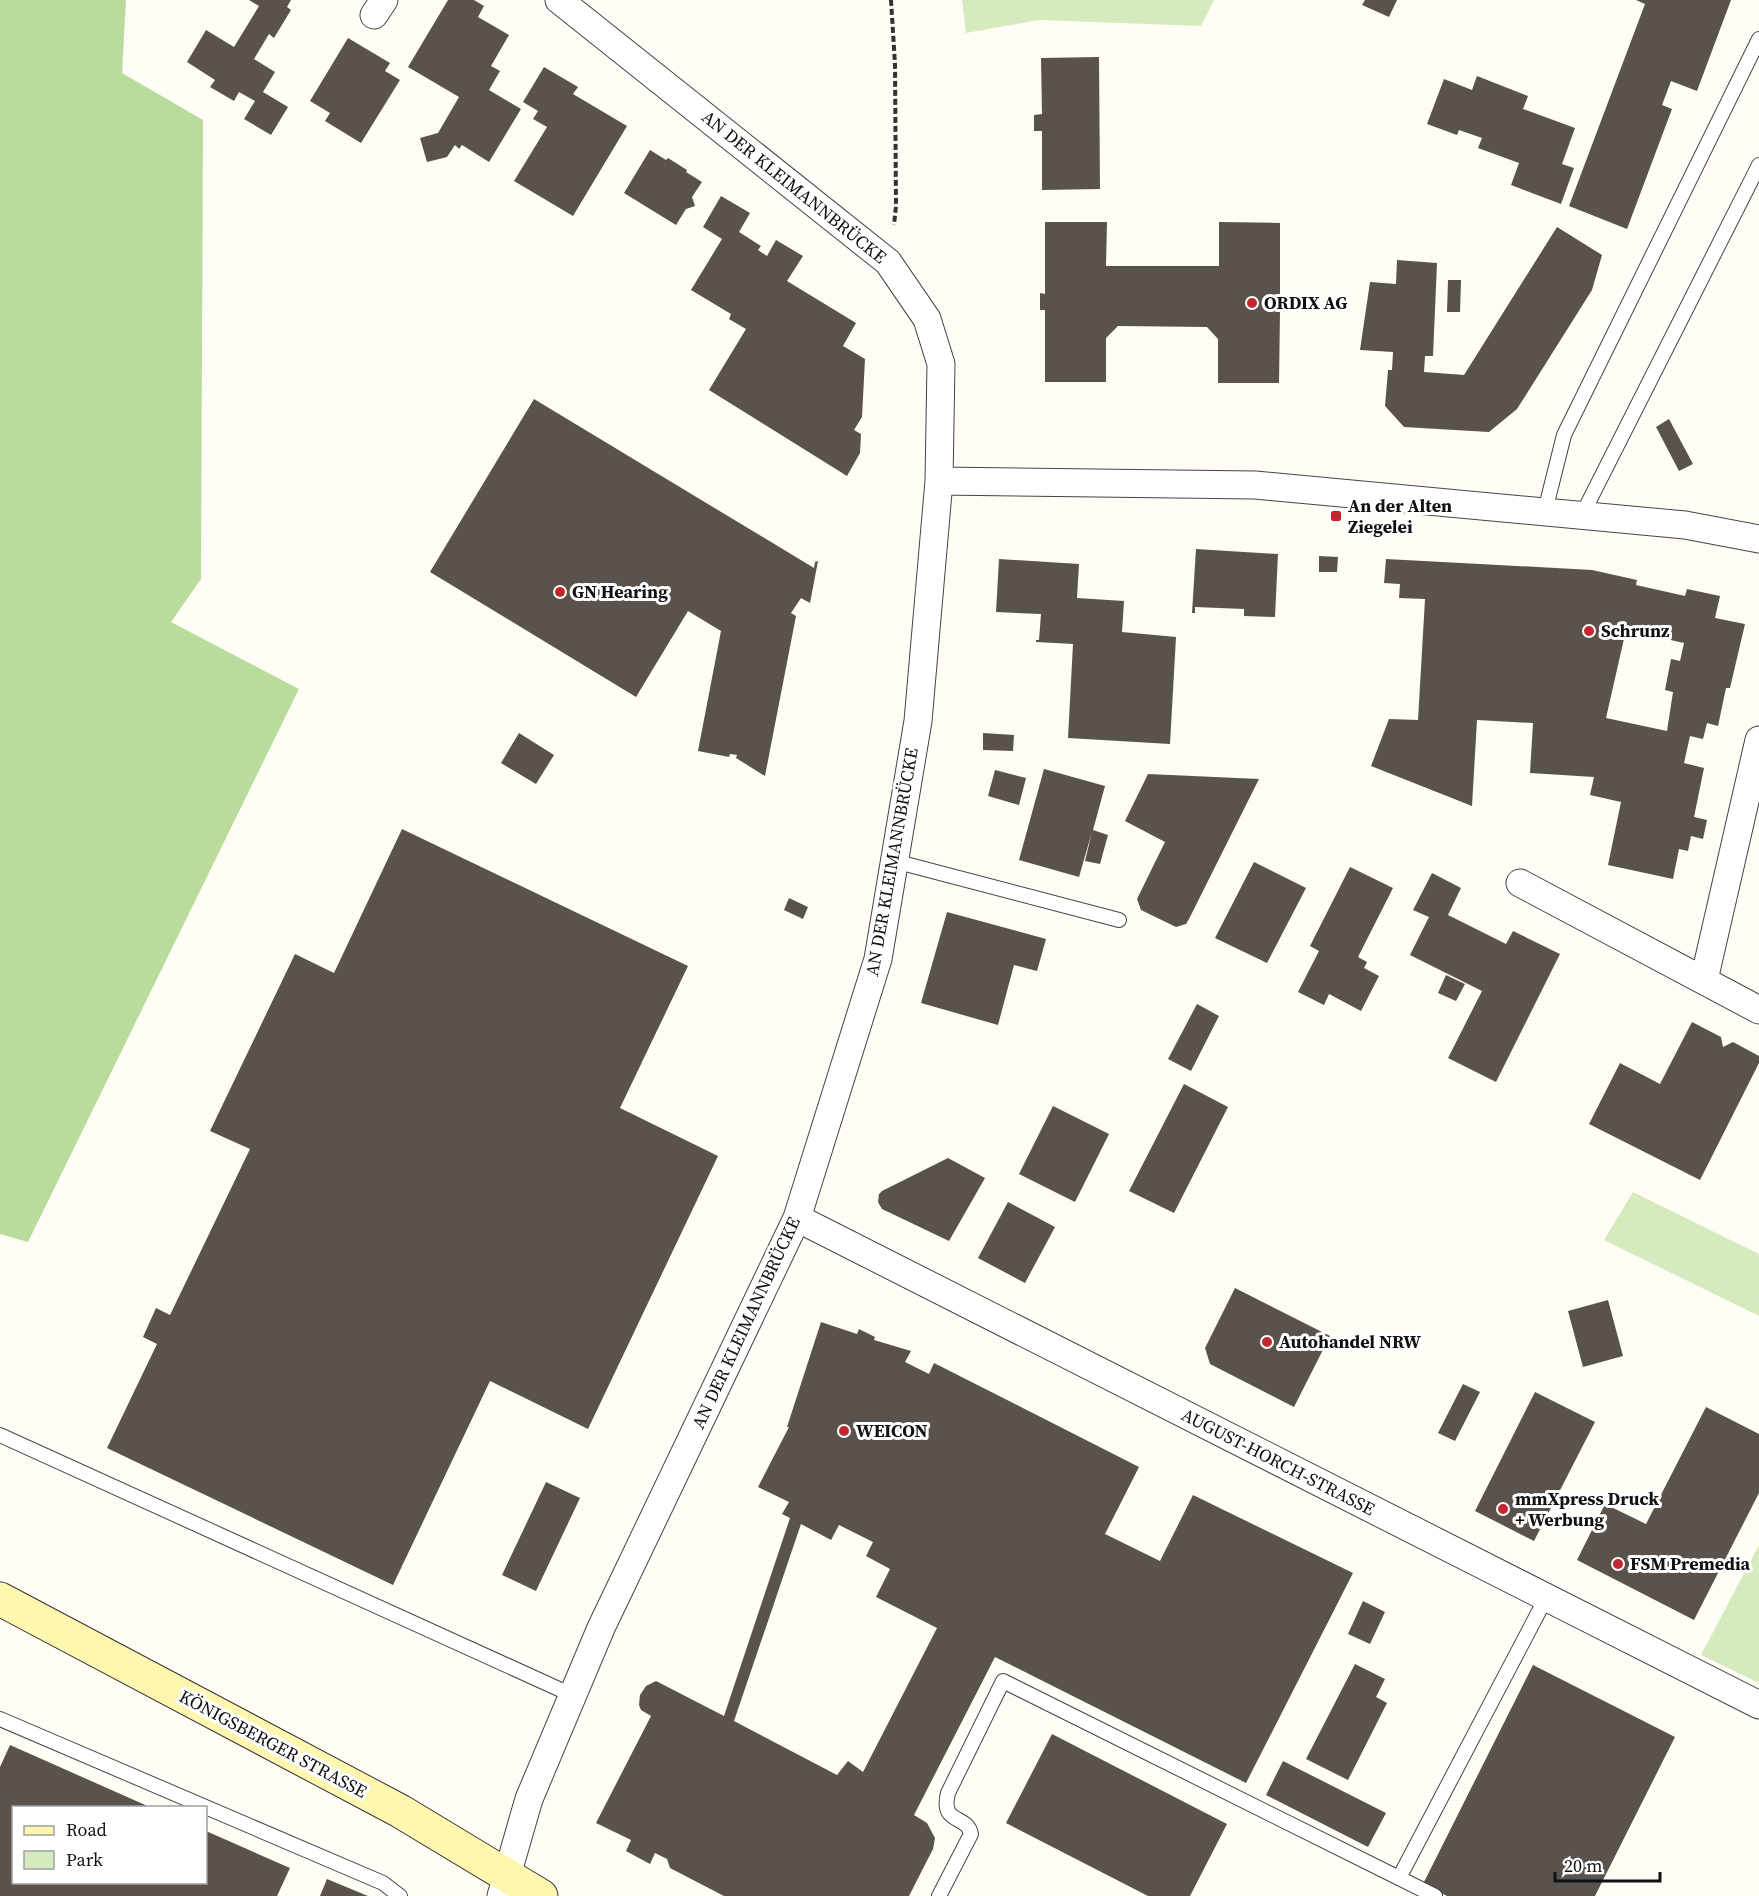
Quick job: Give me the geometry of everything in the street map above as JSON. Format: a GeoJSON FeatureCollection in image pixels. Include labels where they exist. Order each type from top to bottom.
{"type":"FeatureCollection","features":[{"type":"Feature","properties":{"kind":"street","name":"AN DER KLEIMANNBRÜCKE"},"geometry":{"type":"LineString","coordinates":[[505,1886],[529,1799],[601,1628],[797,1218],[878,959],[918,721],[939,481],[941,364],[927,319],[888,262],[559,0]]}},
{"type":"Feature","properties":{"kind":"street"},"geometry":{"type":"LineString","coordinates":[[939,481],[1255,485],[1685,525],[1759,539]]}},
{"type":"Feature","properties":{"kind":"street"},"geometry":{"type":"LineString","coordinates":[[1704,980],[1759,740]]}},
{"type":"Feature","properties":{"kind":"street"},"geometry":{"type":"LineString","coordinates":[[1520,883],[1759,1010]]}},
{"type":"Feature","properties":{"kind":"street","name":"AUGUST-HORCH-STRASSE"},"geometry":{"type":"LineString","coordinates":[[797,1218],[1759,1705]]}},
{"type":"Feature","properties":{"kind":"street","name":"KÖNIGSBERGER STRASSE"},"geometry":{"type":"LineString","coordinates":[[0,1599],[400,1811],[505,1886],[541,1896]]}},
{"type":"Feature","properties":{"kind":"lane"},"geometry":{"type":"LineString","coordinates":[[1545,511],[1564,435],[1759,39]]}},
{"type":"Feature","properties":{"kind":"lane"},"geometry":{"type":"LineString","coordinates":[[1582,515],[1759,165]]}},
{"type":"Feature","properties":{"kind":"lane"},"geometry":{"type":"LineString","coordinates":[[894,861],[1119,920]]}},
{"type":"Feature","properties":{"kind":"lane"},"geometry":{"type":"LineString","coordinates":[[0,1435],[572,1695]]}},
{"type":"Feature","properties":{"kind":"lane"},"geometry":{"type":"LineString","coordinates":[[1400,1878],[1546,1598]]}},
{"type":"Feature","properties":{"kind":"lane"},"geometry":{"type":"LineString","coordinates":[[939,1896],[971,1834],[966,1826],[950,1816],[945,1802],[1003,1681],[1435,1896]]}},
{"type":"Feature","properties":{"kind":"lane"},"geometry":{"type":"LineString","coordinates":[[0,1719],[202,1806]]}},
{"type":"Feature","properties":{"kind":"lane"},"geometry":{"type":"LineString","coordinates":[[207,1808],[383,1884],[400,1896]]}},
{"type":"Feature","properties":{"kind":"path"},"geometry":{"type":"LineString","coordinates":[[888,262],[896,206],[895,64],[891,0]]}},
{"type":"Feature","properties":{"kind":"green space"},"geometry":{"type":"Polygon","coordinates":[[[0,0],[126,0],[122,73],[203,120],[201,579],[171,622],[299,689],[28,1242],[0,1234],[0,0]]]}},
{"type":"Feature","properties":{"kind":"green space"},"geometry":{"type":"Polygon","coordinates":[[[962,0],[1214,0],[1201,26],[1039,20],[966,33],[962,0]]]}},
{"type":"Feature","properties":{"kind":"green space"},"geometry":{"type":"Polygon","coordinates":[[[1633,1192],[1759,1254],[1759,1316],[1604,1240],[1633,1192]]]}},
{"type":"Feature","properties":{"kind":"green space"},"geometry":{"type":"Polygon","coordinates":[[[1759,1545],[1759,1683],[1701,1655],[1759,1545]]]}},
{"type":"Feature","properties":{"kind":"building"},"geometry":{"type":"Polygon","coordinates":[[[249,0],[291,0],[287,7],[291,10],[274,38],[269,34],[254,59],[275,72],[263,92],[288,107],[271,135],[244,119],[255,101],[239,92],[234,101],[210,87],[215,80],[187,62],[206,30],[234,47],[259,6],[249,0]]]}},
{"type":"Feature","properties":{"kind":"building"},"geometry":{"type":"Polygon","coordinates":[[[448,0],[474,0],[484,6],[478,17],[509,35],[491,66],[500,71],[489,90],[521,109],[489,162],[462,145],[459,149],[455,145],[447,157],[427,162],[420,138],[438,133],[459,97],[408,67],[448,0]]]}},
{"type":"Feature","properties":{"kind":"building"},"geometry":{"type":"Polygon","coordinates":[[[1365,0],[1397,0],[1389,17],[1362,5],[1365,0]]]}},
{"type":"Feature","properties":{"kind":"building"},"geometry":{"type":"Polygon","coordinates":[[[1636,0],[1731,0],[1697,91],[1671,81],[1662,105],[1672,109],[1627,229],[1569,206],[1645,4],[1636,0]]]}},
{"type":"Feature","properties":{"kind":"building"},"geometry":{"type":"Polygon","coordinates":[[[348,38],[390,63],[385,71],[400,80],[361,143],[325,121],[330,113],[310,101],[348,38]]]}},
{"type":"Feature","properties":{"kind":"building"},"geometry":{"type":"Polygon","coordinates":[[[1099,57],[1100,189],[1042,190],[1042,131],[1034,131],[1034,115],[1042,114],[1041,58],[1099,57]]]}},
{"type":"Feature","properties":{"kind":"building"},"geometry":{"type":"Polygon","coordinates":[[[544,67],[578,87],[573,94],[627,126],[573,216],[514,181],[547,127],[533,119],[538,111],[523,102],[544,67]]]}},
{"type":"Feature","properties":{"kind":"building"},"geometry":{"type":"Polygon","coordinates":[[[1477,76],[1528,96],[1523,109],[1575,128],[1562,164],[1574,168],[1561,204],[1511,185],[1519,163],[1478,148],[1482,138],[1459,130],[1457,135],[1427,124],[1444,79],[1472,90],[1477,76]]]}},
{"type":"Feature","properties":{"kind":"building"},"geometry":{"type":"Polygon","coordinates":[[[650,150],[666,160],[668,158],[702,182],[692,197],[695,206],[686,209],[676,225],[624,193],[650,150]]]}},
{"type":"Feature","properties":{"kind":"building"},"geometry":{"type":"Polygon","coordinates":[[[721,196],[750,213],[739,232],[761,246],[758,250],[767,256],[776,240],[803,256],[787,281],[856,323],[843,346],[865,359],[862,417],[854,430],[861,434],[860,453],[847,476],[709,390],[746,329],[729,319],[731,314],[691,290],[722,239],[703,227],[721,196]]]}},
{"type":"Feature","properties":{"kind":"building"},"geometry":{"type":"Polygon","coordinates":[[[1045,222],[1107,222],[1106,266],[1219,266],[1219,222],[1280,223],[1280,295],[1285,295],[1285,312],[1280,311],[1279,383],[1218,383],[1218,339],[1207,327],[1118,326],[1106,338],[1106,382],[1045,382],[1045,310],[1040,310],[1040,293],[1045,294],[1045,222]]]}},
{"type":"Feature","properties":{"kind":"building"},"geometry":{"type":"Polygon","coordinates":[[[1557,227],[1602,255],[1592,290],[1517,409],[1489,432],[1404,427],[1385,406],[1388,370],[1392,370],[1393,352],[1360,350],[1370,282],[1396,284],[1397,260],[1437,263],[1433,356],[1425,356],[1424,372],[1464,375],[1557,227]]]}},
{"type":"Feature","properties":{"kind":"building"},"geometry":{"type":"Polygon","coordinates":[[[1448,280],[1461,280],[1460,312],[1447,312],[1448,280]]]}},
{"type":"Feature","properties":{"kind":"building"},"geometry":{"type":"Polygon","coordinates":[[[534,399],[814,568],[815,562],[818,561],[810,603],[801,598],[791,613],[796,616],[765,776],[736,758],[737,755],[730,754],[729,757],[698,751],[721,631],[688,611],[636,697],[430,572],[534,399]]]}},
{"type":"Feature","properties":{"kind":"building"},"geometry":{"type":"Polygon","coordinates":[[[1669,419],[1693,464],[1679,471],[1656,427],[1669,419]]]}},
{"type":"Feature","properties":{"kind":"building"},"geometry":{"type":"Polygon","coordinates":[[[1196,549],[1278,554],[1275,617],[1244,616],[1244,609],[1195,607],[1195,613],[1192,613],[1196,549]]]}},
{"type":"Feature","properties":{"kind":"building"},"geometry":{"type":"Polygon","coordinates":[[[1319,556],[1338,557],[1337,572],[1319,572],[1319,556]]]}},
{"type":"Feature","properties":{"kind":"building"},"geometry":{"type":"Polygon","coordinates":[[[999,559],[1079,564],[1077,598],[1124,601],[1122,632],[1176,637],[1170,744],[1068,738],[1073,644],[1036,642],[1039,640],[1041,614],[996,612],[999,559]]]}},
{"type":"Feature","properties":{"kind":"building"},"geometry":{"type":"Polygon","coordinates":[[[1386,559],[1592,570],[1637,580],[1636,585],[1685,596],[1687,589],[1720,596],[1715,618],[1745,624],[1730,688],[1726,688],[1718,726],[1707,723],[1703,739],[1690,736],[1684,763],[1704,768],[1694,817],[1707,820],[1703,839],[1691,836],[1688,851],[1679,849],[1673,879],[1608,865],[1621,802],[1590,795],[1594,777],[1530,773],[1533,723],[1477,720],[1472,806],[1371,766],[1389,719],[1418,720],[1425,599],[1399,598],[1400,584],[1384,583],[1386,559]],[[1626,630],[1606,718],[1667,731],[1673,692],[1665,690],[1671,659],[1680,661],[1684,643],[1626,630]]]}},
{"type":"Feature","properties":{"kind":"building"},"geometry":{"type":"Polygon","coordinates":[[[519,733],[554,755],[536,784],[501,763],[519,733]]]}},
{"type":"Feature","properties":{"kind":"building"},"geometry":{"type":"Polygon","coordinates":[[[983,733],[1014,735],[1013,751],[983,750],[983,733]]]}},
{"type":"Feature","properties":{"kind":"building"},"geometry":{"type":"Polygon","coordinates":[[[1044,769],[1105,786],[1093,830],[1108,835],[1100,864],[1085,861],[1092,832],[1079,877],[1019,860],[1044,769]]]}},
{"type":"Feature","properties":{"kind":"building"},"geometry":{"type":"Polygon","coordinates":[[[995,770],[1026,778],[1019,805],[988,796],[995,770]]]}},
{"type":"Feature","properties":{"kind":"building"},"geometry":{"type":"Polygon","coordinates":[[[1148,774],[1259,779],[1189,919],[1186,924],[1176,927],[1141,910],[1137,899],[1165,842],[1125,821],[1148,774]]]}},
{"type":"Feature","properties":{"kind":"building"},"geometry":{"type":"Polygon","coordinates":[[[402,829],[688,966],[620,1108],[718,1156],[588,1429],[490,1381],[393,1585],[107,1448],[157,1344],[143,1337],[156,1308],[170,1315],[250,1149],[210,1131],[295,954],[334,973],[402,829]]]}},
{"type":"Feature","properties":{"kind":"building"},"geometry":{"type":"Polygon","coordinates":[[[1254,862],[1306,888],[1267,963],[1215,938],[1254,862]]]}},
{"type":"Feature","properties":{"kind":"building"},"geometry":{"type":"Polygon","coordinates":[[[1350,867],[1393,888],[1358,957],[1367,962],[1364,968],[1379,976],[1361,1011],[1329,994],[1324,1005],[1298,992],[1319,951],[1310,946],[1350,867]]]}},
{"type":"Feature","properties":{"kind":"building"},"geometry":{"type":"Polygon","coordinates":[[[1432,873],[1461,888],[1448,915],[1506,944],[1513,931],[1560,954],[1496,1082],[1448,1058],[1482,991],[1410,955],[1429,917],[1413,910],[1432,873]]]}},
{"type":"Feature","properties":{"kind":"building"},"geometry":{"type":"Polygon","coordinates":[[[789,898],[808,907],[803,919],[784,910],[789,898]]]}},
{"type":"Feature","properties":{"kind":"building"},"geometry":{"type":"Polygon","coordinates":[[[947,912],[1046,939],[1037,971],[1014,965],[998,1025],[921,1003],[947,912]]]}},
{"type":"Feature","properties":{"kind":"building"},"geometry":{"type":"Polygon","coordinates":[[[1446,975],[1465,984],[1456,1001],[1438,993],[1446,975]]]}},
{"type":"Feature","properties":{"kind":"building"},"geometry":{"type":"Polygon","coordinates":[[[1197,1004],[1219,1016],[1191,1071],[1168,1059],[1197,1004]]]}},
{"type":"Feature","properties":{"kind":"building"},"geometry":{"type":"Polygon","coordinates":[[[1692,1022],[1721,1037],[1723,1047],[1733,1042],[1759,1056],[1759,1063],[1700,1180],[1589,1124],[1620,1063],[1660,1084],[1692,1022]]]}},
{"type":"Feature","properties":{"kind":"building"},"geometry":{"type":"Polygon","coordinates":[[[1184,1084],[1228,1107],[1174,1213],[1129,1191],[1184,1084]]]}},
{"type":"Feature","properties":{"kind":"building"},"geometry":{"type":"Polygon","coordinates":[[[1053,1106],[1109,1134],[1075,1202],[1019,1174],[1053,1106]]]}},
{"type":"Feature","properties":{"kind":"building"},"geometry":{"type":"Polygon","coordinates":[[[948,1158],[985,1178],[949,1241],[882,1209],[878,1202],[882,1191],[948,1158]]]}},
{"type":"Feature","properties":{"kind":"building"},"geometry":{"type":"Polygon","coordinates":[[[1008,1202],[1055,1227],[1025,1283],[978,1258],[1008,1202]]]}},
{"type":"Feature","properties":{"kind":"building","name":"Autohandel NRW"},"geometry":{"type":"Polygon","coordinates":[[[1235,1288],[1330,1336],[1294,1407],[1210,1364],[1205,1348],[1235,1288]]]}},
{"type":"Feature","properties":{"kind":"building"},"geometry":{"type":"Polygon","coordinates":[[[1608,1300],[1623,1356],[1583,1367],[1568,1311],[1608,1300]]]}},
{"type":"Feature","properties":{"kind":"building"},"geometry":{"type":"Polygon","coordinates":[[[821,1322],[857,1334],[859,1329],[875,1337],[874,1340],[911,1351],[905,1362],[929,1374],[934,1363],[1139,1467],[1105,1534],[1160,1561],[1193,1495],[1353,1573],[1246,1783],[995,1657],[914,1815],[927,1823],[935,1838],[933,1849],[909,1896],[724,1896],[670,1868],[667,1859],[655,1853],[650,1864],[626,1851],[631,1840],[596,1823],[651,1716],[641,1710],[639,1705],[640,1695],[646,1686],[656,1681],[724,1716],[790,1518],[782,1514],[789,1502],[758,1487],[789,1427],[787,1427],[821,1322]],[[801,1524],[734,1721],[837,1775],[848,1761],[863,1772],[937,1628],[876,1597],[890,1569],[866,1556],[873,1542],[839,1525],[831,1540],[801,1524]]]}},
{"type":"Feature","properties":{"kind":"building"},"geometry":{"type":"Polygon","coordinates":[[[1463,1384],[1480,1392],[1455,1441],[1438,1433],[1463,1384]]]}},
{"type":"Feature","properties":{"kind":"building"},"geometry":{"type":"Polygon","coordinates":[[[1535,1392],[1595,1422],[1534,1541],[1475,1511],[1535,1392]]]}},
{"type":"Feature","properties":{"kind":"building"},"geometry":{"type":"Polygon","coordinates":[[[1706,1407],[1759,1434],[1759,1493],[1694,1620],[1577,1560],[1605,1504],[1646,1524],[1706,1407]]]}},
{"type":"Feature","properties":{"kind":"building"},"geometry":{"type":"Polygon","coordinates":[[[546,1482],[580,1498],[536,1591],[502,1575],[546,1482]]]}},
{"type":"Feature","properties":{"kind":"building"},"geometry":{"type":"Polygon","coordinates":[[[1363,1601],[1385,1612],[1370,1644],[1348,1634],[1363,1601]]]}},
{"type":"Feature","properties":{"kind":"building"},"geometry":{"type":"Polygon","coordinates":[[[1355,1664],[1385,1679],[1376,1697],[1387,1703],[1348,1780],[1306,1759],[1355,1664]]]}},
{"type":"Feature","properties":{"kind":"building"},"geometry":{"type":"Polygon","coordinates":[[[1533,1665],[1675,1737],[1595,1896],[1447,1896],[1423,1884],[1533,1665]]]}},
{"type":"Feature","properties":{"kind":"building"},"geometry":{"type":"Polygon","coordinates":[[[1052,1734],[1227,1824],[1190,1896],[1148,1896],[1006,1823],[1052,1734]]]}},
{"type":"Feature","properties":{"kind":"building"},"geometry":{"type":"Polygon","coordinates":[[[10,1745],[147,1806],[12,1806],[12,1884],[207,1884],[207,1831],[290,1868],[277,1896],[0,1896],[0,1767],[10,1745]]]}},
{"type":"Feature","properties":{"kind":"building"},"geometry":{"type":"Polygon","coordinates":[[[1283,1761],[1386,1813],[1368,1847],[1266,1795],[1283,1761]]]}},
{"type":"Feature","properties":{"kind":"building"},"geometry":{"type":"Polygon","coordinates":[[[327,1879],[368,1896],[320,1896],[327,1879]]]}},
{"type":"Feature","properties":{"kind":"place","name":"ORDIX AG"},"geometry":{"type":"Point","coordinates":[1252,303]}},
{"type":"Feature","properties":{"kind":"place","name":"An der Alten Ziegelei"},"geometry":{"type":"Point","coordinates":[1336,516]}},
{"type":"Feature","properties":{"kind":"place","name":"GN Hearing"},"geometry":{"type":"Point","coordinates":[560,592]}},
{"type":"Feature","properties":{"kind":"place","name":"Schrunz"},"geometry":{"type":"Point","coordinates":[1589,631]}},
{"type":"Feature","properties":{"kind":"place","name":"Autohandel NRW"},"geometry":{"type":"Point","coordinates":[1267,1342]}},
{"type":"Feature","properties":{"kind":"place","name":"WEICON"},"geometry":{"type":"Point","coordinates":[844,1431]}},
{"type":"Feature","properties":{"kind":"place","name":"mmXpress Druck + Werbung"},"geometry":{"type":"Point","coordinates":[1503,1509]}},
{"type":"Feature","properties":{"kind":"place","name":"FSM Premedia"},"geometry":{"type":"Point","coordinates":[1618,1564]}}]}
